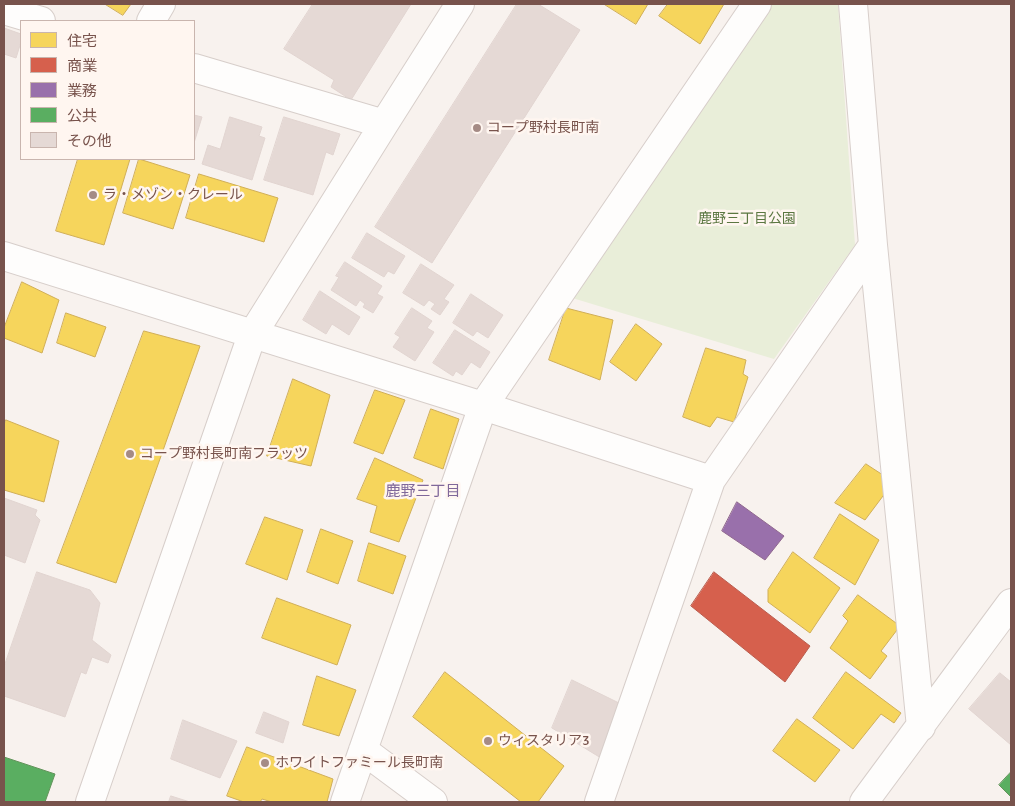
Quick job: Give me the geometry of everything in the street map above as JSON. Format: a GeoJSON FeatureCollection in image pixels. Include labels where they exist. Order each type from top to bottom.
{"type":"FeatureCollection","features":[{"type":"Feature","properties":{"kind":"street"},"geometry":{"type":"LineString","coordinates":[[152,20],[161,4]]}},
{"type":"Feature","properties":{"kind":"street"},"geometry":{"type":"LineString","coordinates":[[90,802],[252,335],[460,4]]}},
{"type":"Feature","properties":{"kind":"street"},"geometry":{"type":"LineString","coordinates":[[345,802],[483,406],[757,4]]}},
{"type":"Feature","properties":{"kind":"street"},"geometry":{"type":"LineString","coordinates":[[854,4],[873,245],[921,727]]}},
{"type":"Feature","properties":{"kind":"street"},"geometry":{"type":"LineString","coordinates":[[4,10],[38,20]]}},
{"type":"Feature","properties":{"kind":"street"},"geometry":{"type":"LineString","coordinates":[[195,68],[384,124]]}},
{"type":"Feature","properties":{"kind":"street"},"geometry":{"type":"LineString","coordinates":[[599,802],[711,480],[873,245]]}},
{"type":"Feature","properties":{"kind":"street"},"geometry":{"type":"LineString","coordinates":[[4,256],[483,406],[711,480]]}},
{"type":"Feature","properties":{"kind":"street"},"geometry":{"type":"LineString","coordinates":[[864,802],[1011,603]]}},
{"type":"Feature","properties":{"kind":"street"},"geometry":{"type":"LineString","coordinates":[[363,750],[433,802]]}},
{"type":"Feature","properties":{"kind":"green space","name":"鹿野三丁目公園"},"geometry":{"type":"Polygon","coordinates":[[[769,4],[838,4],[855,245],[774,359],[569,297],[769,4]]]}},
{"type":"Feature","properties":{"kind":"building: 住宅"},"geometry":{"type":"Polygon","coordinates":[[[105,4],[131,4],[123,15],[105,4]]]}},
{"type":"Feature","properties":{"kind":"building: 住宅"},"geometry":{"type":"Polygon","coordinates":[[[604,4],[648,4],[636,24],[604,4]]]}},
{"type":"Feature","properties":{"kind":"building: 住宅"},"geometry":{"type":"Polygon","coordinates":[[[668,4],[724,4],[700,44],[659,16],[668,4]]]}},
{"type":"Feature","properties":{"kind":"building: 住宅","name":"ラ・メゾン・クレール"},"geometry":{"type":"Polygon","coordinates":[[[78,160],[130,160],[104,245],[56,231],[78,160]]]}},
{"type":"Feature","properties":{"kind":"building: 住宅"},"geometry":{"type":"Polygon","coordinates":[[[139,160],[190,175],[173,229],[123,213],[139,160]]]}},
{"type":"Feature","properties":{"kind":"building: 住宅"},"geometry":{"type":"Polygon","coordinates":[[[199,174],[278,198],[264,242],[186,218],[199,174]]]}},
{"type":"Feature","properties":{"kind":"building: 住宅"},"geometry":{"type":"Polygon","coordinates":[[[22,282],[59,300],[42,353],[4,338],[4,328],[22,282]]]}},
{"type":"Feature","properties":{"kind":"building: 住宅"},"geometry":{"type":"Polygon","coordinates":[[[566,308],[613,320],[600,380],[549,360],[566,308]]]}},
{"type":"Feature","properties":{"kind":"building: 住宅"},"geometry":{"type":"Polygon","coordinates":[[[66,313],[106,327],[95,357],[57,343],[66,313]]]}},
{"type":"Feature","properties":{"kind":"building: 住宅"},"geometry":{"type":"Polygon","coordinates":[[[636,324],[662,344],[636,381],[610,362],[636,324]]]}},
{"type":"Feature","properties":{"kind":"building: 住宅","name":"コープ野村長町南フラッツ"},"geometry":{"type":"Polygon","coordinates":[[[144,331],[200,346],[116,583],[57,563],[144,331]]]}},
{"type":"Feature","properties":{"kind":"building: 住宅"},"geometry":{"type":"Polygon","coordinates":[[[706,348],[746,360],[743,374],[748,377],[734,422],[717,417],[710,427],[683,417],[706,348]]]}},
{"type":"Feature","properties":{"kind":"building: 住宅"},"geometry":{"type":"Polygon","coordinates":[[[293,379],[330,395],[311,466],[267,456],[293,379]]]}},
{"type":"Feature","properties":{"kind":"building: 住宅"},"geometry":{"type":"Polygon","coordinates":[[[375,390],[405,400],[383,454],[354,443],[375,390]]]}},
{"type":"Feature","properties":{"kind":"building: 住宅"},"geometry":{"type":"Polygon","coordinates":[[[431,409],[459,419],[443,469],[414,458],[431,409]]]}},
{"type":"Feature","properties":{"kind":"building: 住宅"},"geometry":{"type":"Polygon","coordinates":[[[6,420],[59,441],[44,502],[4,490],[4,425],[6,420]]]}},
{"type":"Feature","properties":{"kind":"building: 住宅"},"geometry":{"type":"Polygon","coordinates":[[[375,458],[423,480],[399,542],[370,532],[377,506],[357,499],[375,458]]]}},
{"type":"Feature","properties":{"kind":"building: 住宅"},"geometry":{"type":"Polygon","coordinates":[[[866,464],[886,477],[886,492],[865,520],[835,503],[866,464]]]}},
{"type":"Feature","properties":{"kind":"building: 住宅"},"geometry":{"type":"Polygon","coordinates":[[[840,514],[879,540],[855,585],[814,558],[840,514]]]}},
{"type":"Feature","properties":{"kind":"building: 住宅"},"geometry":{"type":"Polygon","coordinates":[[[265,517],[303,530],[287,580],[246,564],[265,517]]]}},
{"type":"Feature","properties":{"kind":"building: 住宅"},"geometry":{"type":"Polygon","coordinates":[[[321,529],[353,541],[338,584],[307,572],[321,529]]]}},
{"type":"Feature","properties":{"kind":"building: 住宅"},"geometry":{"type":"Polygon","coordinates":[[[369,543],[406,556],[393,594],[358,581],[369,543]]]}},
{"type":"Feature","properties":{"kind":"building: 住宅"},"geometry":{"type":"Polygon","coordinates":[[[793,552],[840,588],[810,633],[768,602],[768,590],[793,552]]]}},
{"type":"Feature","properties":{"kind":"building: 住宅"},"geometry":{"type":"Polygon","coordinates":[[[858,595],[900,626],[881,651],[887,656],[870,679],[830,648],[848,621],[843,616],[858,595]]]}},
{"type":"Feature","properties":{"kind":"building: 住宅"},"geometry":{"type":"Polygon","coordinates":[[[277,598],[351,625],[337,665],[262,638],[277,598]]]}},
{"type":"Feature","properties":{"kind":"building: 住宅","name":"ウィスタリア3"},"geometry":{"type":"Polygon","coordinates":[[[445,672],[564,766],[538,802],[521,802],[413,717],[445,672]]]}},
{"type":"Feature","properties":{"kind":"building: 住宅"},"geometry":{"type":"Polygon","coordinates":[[[846,672],[901,713],[894,723],[881,714],[853,749],[813,718],[846,672]]]}},
{"type":"Feature","properties":{"kind":"building: 住宅"},"geometry":{"type":"Polygon","coordinates":[[[317,676],[356,690],[339,736],[303,725],[317,676]]]}},
{"type":"Feature","properties":{"kind":"building: 住宅"},"geometry":{"type":"Polygon","coordinates":[[[797,719],[840,750],[815,782],[773,751],[797,719]]]}},
{"type":"Feature","properties":{"kind":"building: 住宅","name":"ホワイトファミール長町南"},"geometry":{"type":"Polygon","coordinates":[[[247,747],[333,779],[327,802],[272,802],[262,799],[260,802],[244,802],[227,796],[247,747]]]}},
{"type":"Feature","properties":{"kind":"building: 商業"},"geometry":{"type":"Polygon","coordinates":[[[714,572],[810,646],[785,682],[691,606],[714,572]]]}},
{"type":"Feature","properties":{"kind":"building: 業務"},"geometry":{"type":"Polygon","coordinates":[[[737,502],[784,536],[765,560],[722,531],[737,502]]]}},
{"type":"Feature","properties":{"kind":"building: 公共"},"geometry":{"type":"Polygon","coordinates":[[[4,757],[55,774],[45,802],[4,802],[4,757]]]}},
{"type":"Feature","properties":{"kind":"building: 公共"},"geometry":{"type":"Polygon","coordinates":[[[1011,772],[1011,797],[999,785],[1011,772]]]}},
{"type":"Feature","properties":{"kind":"building: その他"},"geometry":{"type":"Polygon","coordinates":[[[313,4],[411,4],[351,100],[331,87],[334,80],[284,49],[313,4]]]}},
{"type":"Feature","properties":{"kind":"building: その他","name":"コープ野村長町南"},"geometry":{"type":"Polygon","coordinates":[[[517,4],[538,4],[580,30],[432,263],[375,227],[517,4]]]}},
{"type":"Feature","properties":{"kind":"building: その他"},"geometry":{"type":"Polygon","coordinates":[[[4,28],[20,34],[20,45],[16,58],[4,54],[4,28]]]}},
{"type":"Feature","properties":{"kind":"building: その他"},"geometry":{"type":"Polygon","coordinates":[[[195,115],[202,117],[195,140],[195,115]]]}},
{"type":"Feature","properties":{"kind":"building: その他"},"geometry":{"type":"Polygon","coordinates":[[[230,117],[262,127],[259,136],[265,138],[252,180],[202,164],[208,145],[220,149],[230,117]]]}},
{"type":"Feature","properties":{"kind":"building: その他"},"geometry":{"type":"Polygon","coordinates":[[[284,117],[340,134],[333,155],[326,152],[313,195],[264,180],[284,117]]]}},
{"type":"Feature","properties":{"kind":"building: その他"},"geometry":{"type":"Polygon","coordinates":[[[367,233],[405,256],[394,274],[388,271],[384,277],[352,258],[367,233]]]}},
{"type":"Feature","properties":{"kind":"building: その他"},"geometry":{"type":"Polygon","coordinates":[[[345,262],[382,286],[377,294],[383,297],[373,313],[363,307],[365,304],[360,300],[356,306],[331,290],[339,277],[336,276],[345,262]]]}},
{"type":"Feature","properties":{"kind":"building: その他"},"geometry":{"type":"Polygon","coordinates":[[[421,264],[454,285],[444,299],[449,302],[440,315],[431,309],[435,304],[429,300],[424,306],[403,293],[421,264]]]}},
{"type":"Feature","properties":{"kind":"building: その他"},"geometry":{"type":"Polygon","coordinates":[[[320,291],[360,317],[349,335],[332,324],[326,334],[303,320],[320,291]]]}},
{"type":"Feature","properties":{"kind":"building: その他"},"geometry":{"type":"Polygon","coordinates":[[[471,294],[503,315],[488,338],[477,331],[473,336],[453,323],[471,294]]]}},
{"type":"Feature","properties":{"kind":"building: その他"},"geometry":{"type":"Polygon","coordinates":[[[412,308],[432,321],[427,328],[434,332],[415,361],[393,347],[400,337],[395,334],[412,308]]]}},
{"type":"Feature","properties":{"kind":"building: その他"},"geometry":{"type":"Polygon","coordinates":[[[455,330],[490,352],[480,368],[471,362],[462,375],[456,371],[453,376],[433,363],[455,330]]]}},
{"type":"Feature","properties":{"kind":"building: その他"},"geometry":{"type":"Polygon","coordinates":[[[4,498],[37,510],[35,515],[40,520],[25,563],[4,555],[4,498]]]}},
{"type":"Feature","properties":{"kind":"building: その他"},"geometry":{"type":"Polygon","coordinates":[[[37,572],[90,590],[100,603],[92,640],[111,655],[108,663],[92,657],[86,674],[81,672],[65,717],[4,696],[4,667],[37,572]]]}},
{"type":"Feature","properties":{"kind":"building: その他"},"geometry":{"type":"Polygon","coordinates":[[[1000,673],[1011,682],[1011,745],[969,709],[1000,673]]]}},
{"type":"Feature","properties":{"kind":"building: その他"},"geometry":{"type":"Polygon","coordinates":[[[572,680],[619,703],[601,758],[552,728],[572,680]]]}},
{"type":"Feature","properties":{"kind":"building: その他"},"geometry":{"type":"Polygon","coordinates":[[[264,712],[289,722],[283,743],[256,733],[264,712]]]}},
{"type":"Feature","properties":{"kind":"building: その他"},"geometry":{"type":"Polygon","coordinates":[[[183,720],[237,741],[220,778],[171,759],[183,720]]]}},
{"type":"Feature","properties":{"kind":"building: その他"},"geometry":{"type":"Polygon","coordinates":[[[171,796],[190,802],[169,802],[171,796]]]}},
{"type":"Feature","properties":{"kind":"place","name":"コープ野村長町南"},"geometry":{"type":"Point","coordinates":[477,128]}},
{"type":"Feature","properties":{"kind":"place","name":"ラ・メゾン・クレール"},"geometry":{"type":"Point","coordinates":[93,195]}},
{"type":"Feature","properties":{"kind":"place","name":"コープ野村長町南フラッツ"},"geometry":{"type":"Point","coordinates":[130,454]}},
{"type":"Feature","properties":{"kind":"place","name":"ウィスタリア3"},"geometry":{"type":"Point","coordinates":[488,741]}},
{"type":"Feature","properties":{"kind":"place","name":"ホワイトファミール長町南"},"geometry":{"type":"Point","coordinates":[265,763]}},
{"type":"Feature","properties":{"kind":"district","name":"鹿野三丁目"},"geometry":{"type":"Point","coordinates":[423,492]}}]}
